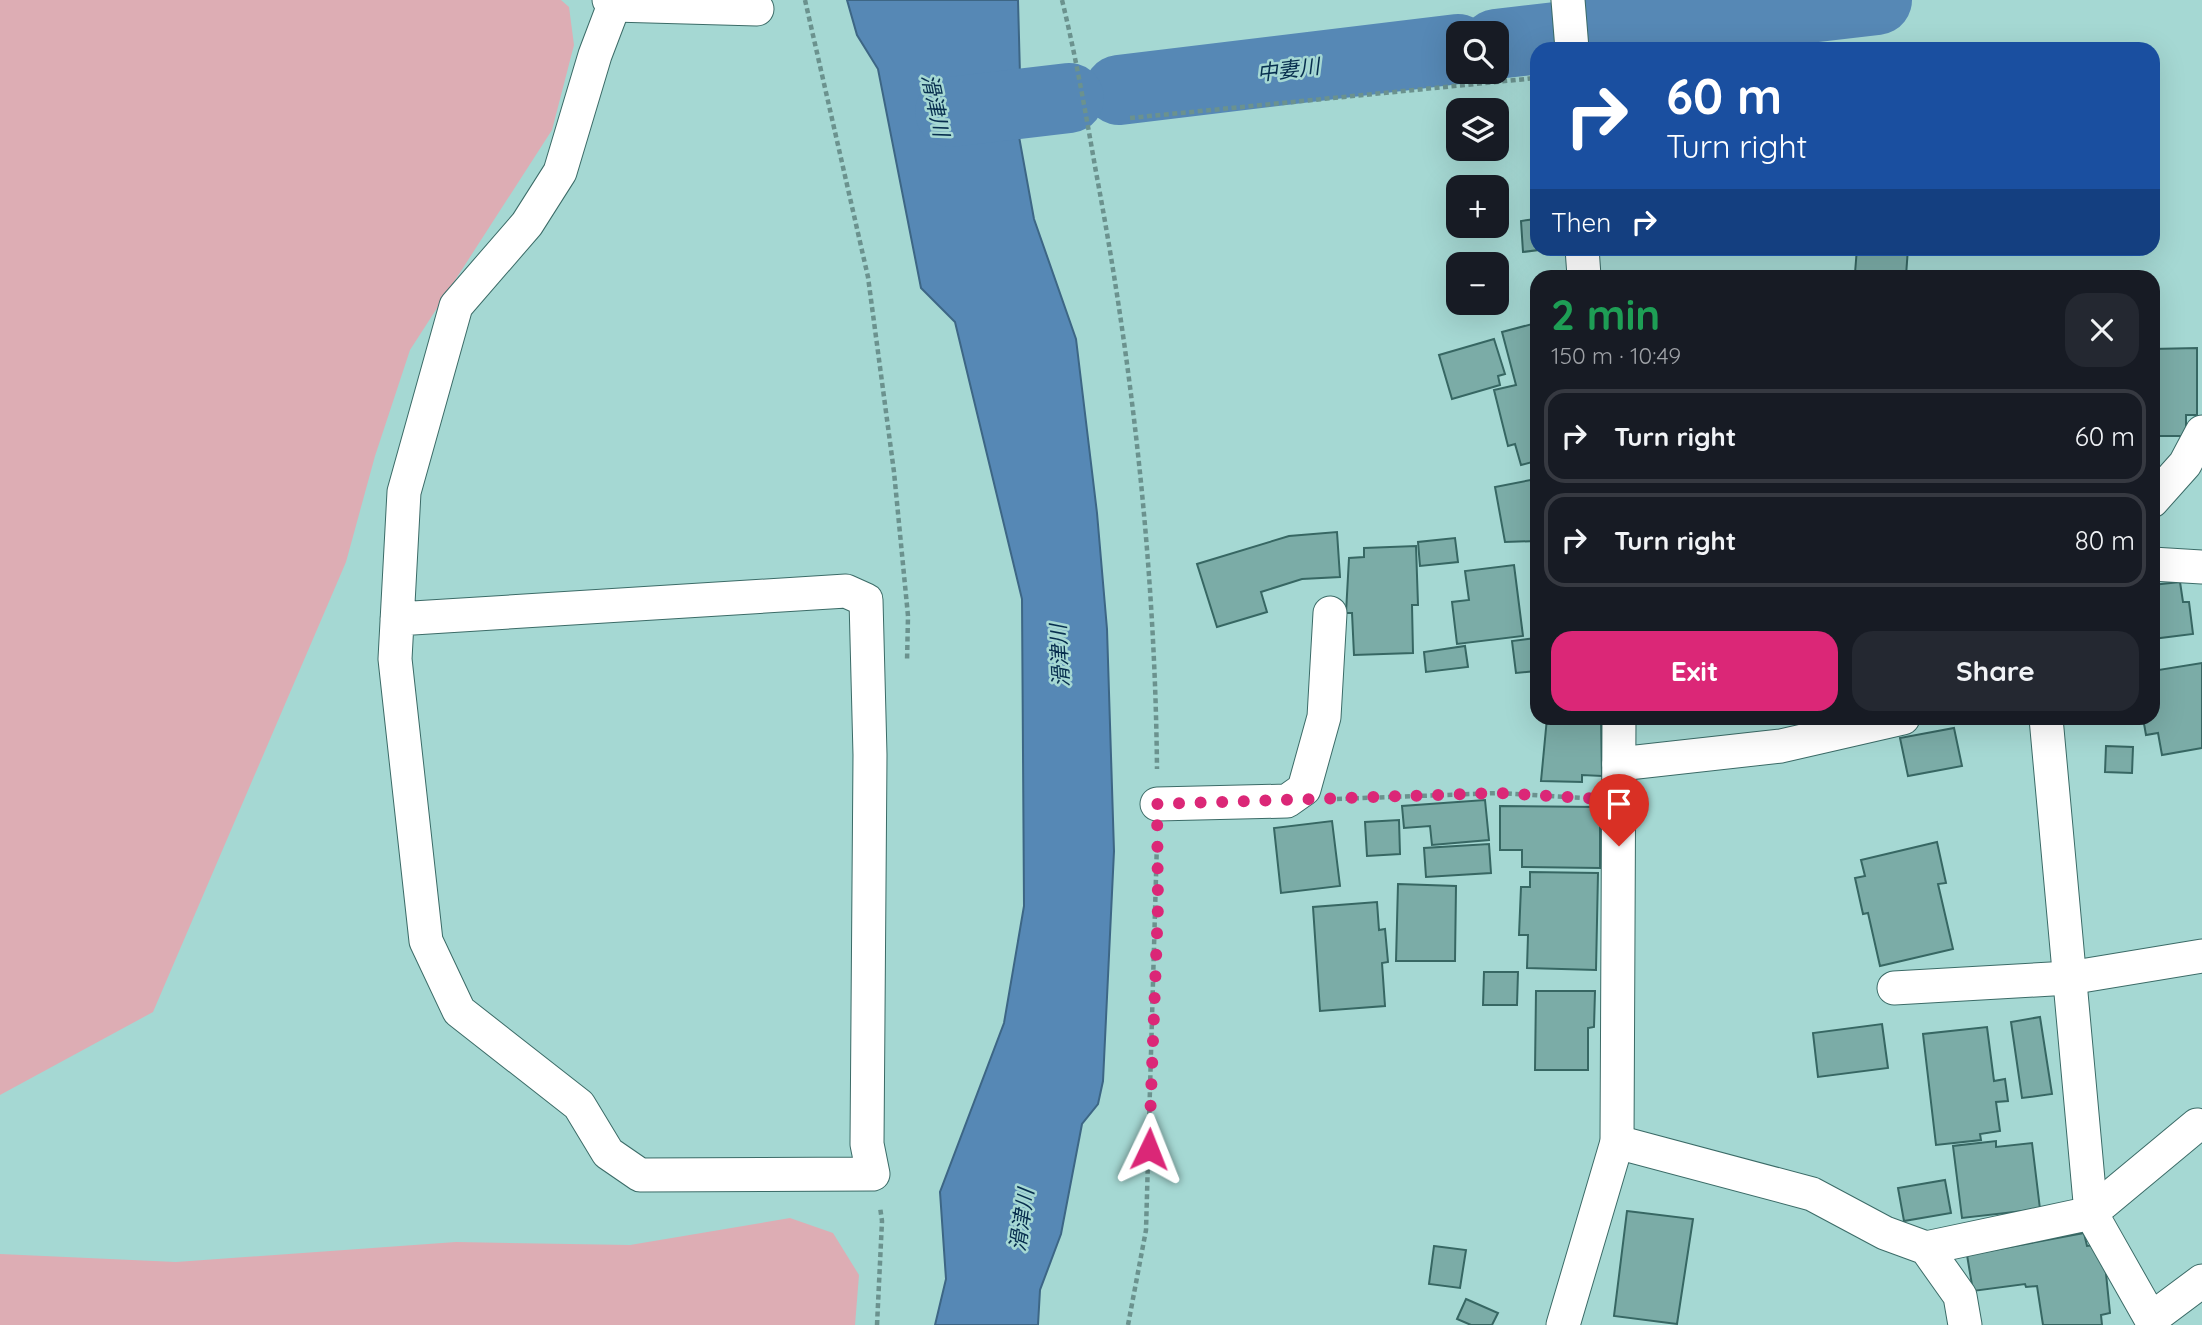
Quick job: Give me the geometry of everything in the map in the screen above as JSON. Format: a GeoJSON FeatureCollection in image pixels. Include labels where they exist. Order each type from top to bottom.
{"type":"FeatureCollection","features":[{"type":"Feature","properties":{"kind":"street"},"geometry":{"type":"LineString","coordinates":[[397,619],[846,591],[866,600],[870,755],[867,1144],[873,1174],[640,1175],[607,1153],[579,1105],[459,1011],[426,941],[395,659],[397,619],[404,492],[456,306],[527,225],[560,172],[612,2],[757,9]]}},
{"type":"Feature","properties":{"kind":"street"},"geometry":{"type":"LineString","coordinates":[[1569,6],[1572,42]]}},
{"type":"Feature","properties":{"kind":"street"},"geometry":{"type":"LineString","coordinates":[[2160,492],[2185,464],[2202,432]]}},
{"type":"Feature","properties":{"kind":"street"},"geometry":{"type":"LineString","coordinates":[[2160,564],[2202,567]]}},
{"type":"Feature","properties":{"kind":"street"},"geometry":{"type":"LineString","coordinates":[[1157,804],[1287,801],[1304,789],[1324,717],[1330,613]]}},
{"type":"Feature","properties":{"kind":"street"},"geometry":{"type":"LineString","coordinates":[[1563,1325],[1617,1142],[1619,725]]}},
{"type":"Feature","properties":{"kind":"street"},"geometry":{"type":"LineString","coordinates":[[1619,764],[1781,746],[1872,725]]}},
{"type":"Feature","properties":{"kind":"street"},"geometry":{"type":"LineString","coordinates":[[2047,725],[2091,1213],[2151,1319],[2202,1282]]}},
{"type":"Feature","properties":{"kind":"street"},"geometry":{"type":"LineString","coordinates":[[1894,988],[2069,978],[2202,956]]}},
{"type":"Feature","properties":{"kind":"street"},"geometry":{"type":"LineString","coordinates":[[1617,1142],[1812,1194],[1885,1233],[1926,1248],[2091,1213],[2197,1125]]}},
{"type":"Feature","properties":{"kind":"street"},"geometry":{"type":"LineString","coordinates":[[1926,1248],[1961,1296],[1965,1325]]}},
{"type":"Feature","properties":{"kind":"path"},"geometry":{"type":"LineString","coordinates":[[1062,0],[1119,294],[1142,496],[1156,664],[1158,906],[1146,1230],[1128,1325]]}},
{"type":"Feature","properties":{"kind":"path"},"geometry":{"type":"LineString","coordinates":[[1130,118],[1530,79]]}},
{"type":"Feature","properties":{"kind":"path"},"geometry":{"type":"LineString","coordinates":[[1287,801],[1499,793],[1619,800]]}},
{"type":"Feature","properties":{"kind":"shaded area"},"geometry":{"type":"Polygon","coordinates":[[[0,0],[561,0],[569,7],[574,45],[552,130],[410,350],[375,456],[346,562],[153,1012],[0,1095],[0,0]]]}},
{"type":"Feature","properties":{"kind":"shaded area"},"geometry":{"type":"Polygon","coordinates":[[[790,1218],[833,1233],[859,1275],[855,1325],[0,1325],[0,1254],[176,1262],[456,1242],[630,1245],[790,1218]]]}},
{"type":"Feature","properties":{"kind":"water","name":"滑津川"},"geometry":{"type":"Polygon","coordinates":[[[847,0],[1018,0],[1020,75],[1041,82],[1046,114],[1016,120],[1034,219],[1076,339],[1097,513],[1107,629],[1114,851],[1103,1081],[1098,1104],[1082,1124],[1061,1234],[1040,1290],[1038,1325],[935,1325],[946,1279],[940,1192],[1004,1023],[1024,906],[1022,599],[955,322],[921,288],[878,69],[857,35],[847,0]]]}},
{"type":"Feature","properties":{"kind":"building"},"geometry":{"type":"Polygon","coordinates":[[[1530,220],[1530,251],[1523,252],[1521,221],[1530,220]]]}},
{"type":"Feature","properties":{"kind":"building"},"geometry":{"type":"Polygon","coordinates":[[[1856,256],[1907,256],[1906,270],[1855,270],[1856,256]]]}},
{"type":"Feature","properties":{"kind":"building"},"geometry":{"type":"Polygon","coordinates":[[[1530,325],[1530,463],[1521,465],[1515,444],[1508,446],[1494,390],[1516,385],[1502,332],[1530,325]]]}},
{"type":"Feature","properties":{"kind":"building"},"geometry":{"type":"Polygon","coordinates":[[[1494,339],[1505,374],[1498,376],[1500,385],[1452,399],[1439,355],[1494,339]]]}},
{"type":"Feature","properties":{"kind":"building"},"geometry":{"type":"Polygon","coordinates":[[[2197,348],[2197,415],[2186,415],[2186,436],[2160,436],[2160,349],[2197,348]]]}},
{"type":"Feature","properties":{"kind":"building"},"geometry":{"type":"Polygon","coordinates":[[[1530,480],[1530,541],[1505,542],[1495,487],[1530,480]]]}},
{"type":"Feature","properties":{"kind":"building"},"geometry":{"type":"Polygon","coordinates":[[[1337,532],[1340,577],[1302,579],[1261,592],[1267,612],[1217,627],[1197,564],[1289,536],[1337,532]]]}},
{"type":"Feature","properties":{"kind":"building"},"geometry":{"type":"Polygon","coordinates":[[[1455,538],[1458,562],[1420,566],[1418,542],[1455,538]]]}},
{"type":"Feature","properties":{"kind":"building"},"geometry":{"type":"Polygon","coordinates":[[[1416,546],[1418,605],[1412,605],[1413,653],[1354,655],[1352,613],[1346,613],[1349,558],[1364,557],[1364,548],[1416,546]]]}},
{"type":"Feature","properties":{"kind":"building"},"geometry":{"type":"Polygon","coordinates":[[[1514,565],[1523,636],[1457,644],[1452,602],[1469,600],[1465,571],[1514,565]]]}},
{"type":"Feature","properties":{"kind":"building"},"geometry":{"type":"Polygon","coordinates":[[[2180,582],[2183,602],[2189,602],[2193,634],[2160,638],[2160,584],[2180,582]]]}},
{"type":"Feature","properties":{"kind":"building"},"geometry":{"type":"Polygon","coordinates":[[[1530,639],[1530,672],[1516,673],[1512,641],[1530,639]]]}},
{"type":"Feature","properties":{"kind":"building"},"geometry":{"type":"Polygon","coordinates":[[[1465,646],[1468,667],[1426,672],[1424,652],[1465,646]]]}},
{"type":"Feature","properties":{"kind":"building"},"geometry":{"type":"Polygon","coordinates":[[[2202,663],[2202,748],[2162,755],[2158,733],[2146,735],[2144,725],[2160,725],[2160,670],[2202,663]]]}},
{"type":"Feature","properties":{"kind":"building"},"geometry":{"type":"Polygon","coordinates":[[[1546,725],[1601,725],[1602,776],[1582,775],[1582,782],[1541,781],[1546,725]]]}},
{"type":"Feature","properties":{"kind":"building"},"geometry":{"type":"Polygon","coordinates":[[[1954,728],[1962,766],[1908,776],[1900,738],[1954,728]]]}},
{"type":"Feature","properties":{"kind":"building"},"geometry":{"type":"Polygon","coordinates":[[[2106,746],[2133,747],[2132,773],[2105,772],[2106,746]]]}},
{"type":"Feature","properties":{"kind":"building"},"geometry":{"type":"Polygon","coordinates":[[[1485,800],[1489,840],[1432,845],[1430,826],[1404,828],[1402,806],[1485,800]]]}},
{"type":"Feature","properties":{"kind":"building"},"geometry":{"type":"Polygon","coordinates":[[[1500,806],[1600,807],[1600,868],[1522,867],[1522,850],[1500,850],[1500,806]]]}},
{"type":"Feature","properties":{"kind":"building"},"geometry":{"type":"Polygon","coordinates":[[[1399,820],[1400,854],[1367,856],[1365,822],[1399,820]]]}},
{"type":"Feature","properties":{"kind":"building"},"geometry":{"type":"Polygon","coordinates":[[[1332,821],[1340,886],[1281,893],[1274,828],[1332,821]]]}},
{"type":"Feature","properties":{"kind":"building"},"geometry":{"type":"Polygon","coordinates":[[[1937,842],[1946,883],[1938,884],[1953,949],[1880,966],[1868,913],[1863,914],[1855,878],[1865,876],[1861,860],[1937,842]]]}},
{"type":"Feature","properties":{"kind":"building"},"geometry":{"type":"Polygon","coordinates":[[[1489,844],[1491,873],[1426,877],[1424,848],[1489,844]]]}},
{"type":"Feature","properties":{"kind":"building"},"geometry":{"type":"Polygon","coordinates":[[[1530,872],[1598,873],[1596,970],[1527,968],[1528,935],[1519,935],[1521,887],[1530,887],[1530,872]]]}},
{"type":"Feature","properties":{"kind":"building"},"geometry":{"type":"Polygon","coordinates":[[[1398,884],[1456,886],[1455,961],[1396,961],[1398,884]]]}},
{"type":"Feature","properties":{"kind":"building"},"geometry":{"type":"Polygon","coordinates":[[[1377,902],[1379,930],[1385,929],[1388,962],[1382,963],[1385,1006],[1320,1011],[1313,907],[1377,902]]]}},
{"type":"Feature","properties":{"kind":"building"},"geometry":{"type":"Polygon","coordinates":[[[1484,972],[1518,972],[1517,1005],[1483,1005],[1484,972]]]}},
{"type":"Feature","properties":{"kind":"building"},"geometry":{"type":"Polygon","coordinates":[[[1536,991],[1595,991],[1594,1027],[1588,1028],[1588,1070],[1535,1070],[1536,991]]]}},
{"type":"Feature","properties":{"kind":"building"},"geometry":{"type":"Polygon","coordinates":[[[2040,1017],[2052,1094],[2022,1098],[2011,1022],[2040,1017]]]}},
{"type":"Feature","properties":{"kind":"building"},"geometry":{"type":"Polygon","coordinates":[[[1882,1024],[1888,1068],[1818,1077],[1813,1033],[1882,1024]]]}},
{"type":"Feature","properties":{"kind":"building"},"geometry":{"type":"Polygon","coordinates":[[[1987,1027],[1994,1081],[2005,1079],[2008,1101],[1996,1102],[2000,1131],[1980,1134],[1981,1140],[1936,1145],[1923,1034],[1987,1027]]]}},
{"type":"Feature","properties":{"kind":"building"},"geometry":{"type":"Polygon","coordinates":[[[1996,1141],[1996,1147],[2032,1143],[2040,1209],[1962,1218],[1953,1146],[1996,1141]]]}},
{"type":"Feature","properties":{"kind":"building"},"geometry":{"type":"Polygon","coordinates":[[[1945,1180],[1951,1213],[1904,1221],[1898,1188],[1945,1180]]]}},
{"type":"Feature","properties":{"kind":"building"},"geometry":{"type":"Polygon","coordinates":[[[1627,1211],[1693,1219],[1677,1324],[1614,1316],[1627,1211]]]}},
{"type":"Feature","properties":{"kind":"building"},"geometry":{"type":"Polygon","coordinates":[[[2084,1233],[2087,1246],[2103,1244],[2110,1313],[2101,1315],[2102,1325],[2043,1325],[2037,1286],[2026,1287],[2025,1284],[1973,1291],[1967,1255],[2084,1233]]]}},
{"type":"Feature","properties":{"kind":"building"},"geometry":{"type":"Polygon","coordinates":[[[1434,1246],[1466,1250],[1460,1288],[1429,1284],[1434,1246]]]}},
{"type":"Feature","properties":{"kind":"building"},"geometry":{"type":"Polygon","coordinates":[[[1466,1299],[1498,1313],[1492,1325],[1471,1325],[1457,1319],[1466,1299]]]}},
{"type":"Feature","properties":{"kind":"waterway","name":"中妻川"},"geometry":{"type":"LineString","coordinates":[[1509,42],[1877,0]]}},
{"type":"Feature","properties":{"kind":"waterway","name":"中妻川"},"geometry":{"type":"LineString","coordinates":[[1119,90],[1446,50]]}},
{"type":"Feature","properties":{"kind":"waterway","name":"中妻川"},"geometry":{"type":"LineString","coordinates":[[950,112],[1069,98]]}},
{"type":"Feature","properties":{"kind":"route"},"geometry":{"type":"LineString","coordinates":[[1149,1149],[1158,906],[1157,804],[1499,793],[1619,800],[1619,846]]}}]}
